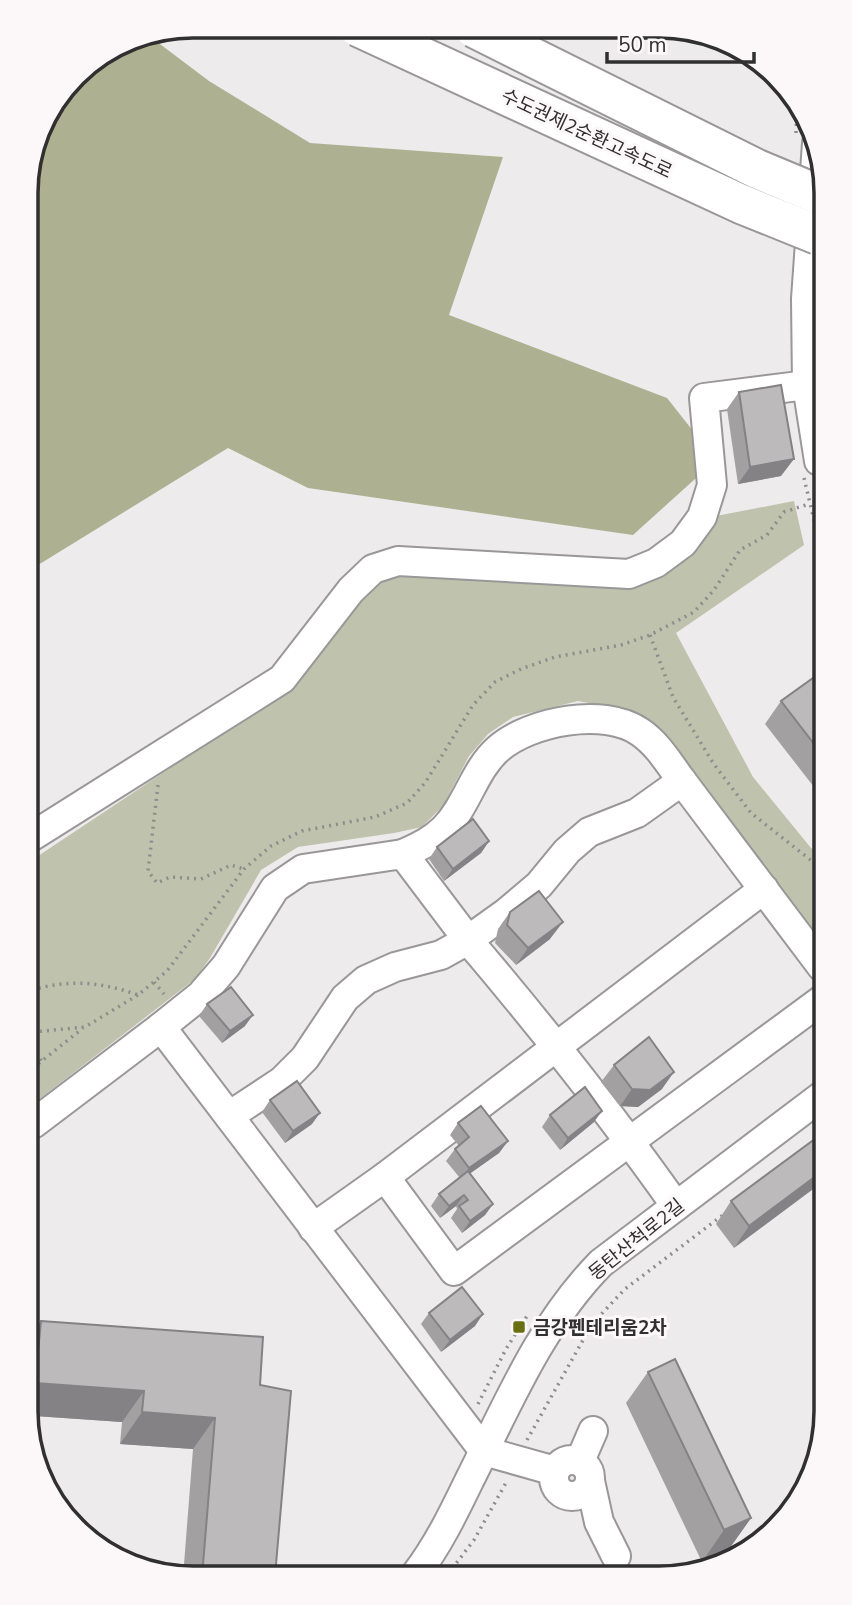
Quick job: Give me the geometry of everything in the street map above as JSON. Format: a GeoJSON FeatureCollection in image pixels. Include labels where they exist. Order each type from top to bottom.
{"type":"FeatureCollection","features":[{"type":"Feature","properties":{"kind":"highway","name":"수도권제2순환고속도로"},"geometry":{"type":"LineString","coordinates":[[382,38],[729,198],[814,233]]}},
{"type":"Feature","properties":{"kind":"highway"},"geometry":{"type":"LineString","coordinates":[[494,38],[757,169],[814,193]]}},
{"type":"Feature","properties":{"kind":"street"},"geometry":{"type":"LineString","coordinates":[[814,190],[806,299],[807,385],[814,428]]}},
{"type":"Feature","properties":{"kind":"street"},"geometry":{"type":"LineString","coordinates":[[38,833],[282,679],[352,590],[373,569],[398,561],[629,574],[656,564],[683,543],[702,517],[712,485],[704,398],[807,385]]}},
{"type":"Feature","properties":{"kind":"street"},"geometry":{"type":"LineString","coordinates":[[38,1120],[201,995],[226,966],[275,888],[303,869],[403,854],[425,844],[445,828],[479,773],[497,750],[523,731],[571,720],[610,720],[640,732],[659,750],[813,955]]}},
{"type":"Feature","properties":{"kind":"street"},"geometry":{"type":"LineString","coordinates":[[229,1116],[282,1081],[305,1058],[345,998],[366,981],[395,967],[441,955],[468,940],[508,912],[539,885],[566,850],[589,832],[638,813],[682,782]]}},
{"type":"Feature","properties":{"kind":"street"},"geometry":{"type":"LineString","coordinates":[[403,854],[468,940],[557,1045],[632,1142],[676,1206]]}},
{"type":"Feature","properties":{"kind":"street"},"geometry":{"type":"LineString","coordinates":[[313,1228],[385,1177],[764,889]]}},
{"type":"Feature","properties":{"kind":"street"},"geometry":{"type":"LineString","coordinates":[[385,1177],[454,1271],[813,1006]]}},
{"type":"Feature","properties":{"kind":"street"},"geometry":{"type":"LineString","coordinates":[[161,1027],[484,1451],[575,1477],[616,1556]]}},
{"type":"Feature","properties":{"kind":"street","name":"동탄산척로2길"},"geometry":{"type":"LineString","coordinates":[[422,1566],[439,1541],[543,1336],[581,1283],[601,1263],[813,1102]]}},
{"type":"Feature","properties":{"kind":"street"},"geometry":{"type":"LineString","coordinates":[[575,1477],[593,1431]]}},
{"type":"Feature","properties":{"kind":"path"},"geometry":{"type":"LineString","coordinates":[[38,1065],[85,1027],[138,995],[167,971],[244,869],[271,846],[302,831],[375,817],[407,803],[425,783],[473,705],[495,682],[521,668],[555,657],[621,645],[650,635],[694,611],[714,590],[740,550],[767,535],[784,512],[809,504]]}},
{"type":"Feature","properties":{"kind":"path"},"geometry":{"type":"LineString","coordinates":[[650,635],[673,696],[713,763],[751,813],[813,862]]}},
{"type":"Feature","properties":{"kind":"path"},"geometry":{"type":"LineString","coordinates":[[159,782],[148,871],[157,883],[170,877],[201,879],[231,865],[244,869]]}},
{"type":"Feature","properties":{"kind":"path"},"geometry":{"type":"LineString","coordinates":[[38,989],[81,982],[112,986],[138,995]]}},
{"type":"Feature","properties":{"kind":"path"},"geometry":{"type":"LineString","coordinates":[[38,1032],[85,1027]]}},
{"type":"Feature","properties":{"kind":"path"},"geometry":{"type":"LineString","coordinates":[[38,1055],[42,1062]]}},
{"type":"Feature","properties":{"kind":"path"},"geometry":{"type":"LineString","coordinates":[[454,1566],[474,1540],[495,1504],[592,1324],[625,1289],[726,1213]]}},
{"type":"Feature","properties":{"kind":"green space"},"geometry":{"type":"Polygon","coordinates":[[[158,43],[209,81],[310,143],[503,157],[449,315],[667,398],[716,460],[633,535],[308,488],[228,448],[38,565],[38,194],[41,163],[59,116],[77,91],[116,59],[158,43]]]}},
{"type":"Feature","properties":{"kind":"green space"},"geometry":{"type":"Polygon","coordinates":[[[794,501],[804,545],[676,633],[753,777],[813,850],[813,937],[610,707],[578,701],[513,717],[488,734],[469,756],[443,806],[422,827],[298,847],[261,870],[195,979],[38,1100],[38,856],[280,695],[369,585],[390,570],[627,583],[716,516],[794,501]]]}},
{"type":"Feature","properties":{"kind":"building"},"geometry":{"type":"Polygon","coordinates":[[[781,385],[794,459],[750,467],[739,392],[781,385]]]}},
{"type":"Feature","properties":{"kind":"building"},"geometry":{"type":"Polygon","coordinates":[[[814,678],[814,743],[781,701],[814,678]]]}},
{"type":"Feature","properties":{"kind":"building"},"geometry":{"type":"Polygon","coordinates":[[[473,819],[489,841],[453,869],[437,847],[473,819]]]}},
{"type":"Feature","properties":{"kind":"building"},"geometry":{"type":"Polygon","coordinates":[[[539,891],[563,922],[528,948],[507,925],[510,912],[539,891]]]}},
{"type":"Feature","properties":{"kind":"building"},"geometry":{"type":"Polygon","coordinates":[[[231,987],[253,1015],[230,1031],[207,1004],[231,987]]]}},
{"type":"Feature","properties":{"kind":"building"},"geometry":{"type":"Polygon","coordinates":[[[649,1037],[674,1072],[650,1090],[632,1089],[614,1065],[649,1037]]]}},
{"type":"Feature","properties":{"kind":"building"},"geometry":{"type":"Polygon","coordinates":[[[297,1081],[320,1113],[293,1131],[270,1100],[297,1081]]]}},
{"type":"Feature","properties":{"kind":"building"},"geometry":{"type":"Polygon","coordinates":[[[585,1087],[602,1111],[568,1138],[550,1115],[585,1087]]]}},
{"type":"Feature","properties":{"kind":"building"},"geometry":{"type":"Polygon","coordinates":[[[481,1106],[508,1141],[469,1168],[455,1149],[469,1137],[458,1123],[481,1106]]]}},
{"type":"Feature","properties":{"kind":"building"},"geometry":{"type":"Polygon","coordinates":[[[813,1140],[813,1178],[749,1226],[731,1201],[813,1140]]]}},
{"type":"Feature","properties":{"kind":"building"},"geometry":{"type":"Polygon","coordinates":[[[468,1171],[493,1204],[470,1221],[459,1206],[468,1200],[464,1195],[449,1206],[439,1194],[468,1171]]]}},
{"type":"Feature","properties":{"kind":"building"},"geometry":{"type":"Polygon","coordinates":[[[462,1287],[483,1314],[450,1340],[429,1313],[462,1287]]]}},
{"type":"Feature","properties":{"kind":"building"},"geometry":{"type":"Polygon","coordinates":[[[41,1321],[263,1337],[260,1385],[291,1391],[276,1566],[203,1566],[215,1418],[142,1412],[144,1391],[38,1383],[41,1321]]]}},
{"type":"Feature","properties":{"kind":"building"},"geometry":{"type":"Polygon","coordinates":[[[675,1359],[751,1518],[724,1530],[648,1372],[675,1359]]]}},
{"type":"Feature","properties":{"kind":"place","name":"금강펜테리움2차"},"geometry":{"type":"Point","coordinates":[519,1327]}}]}
